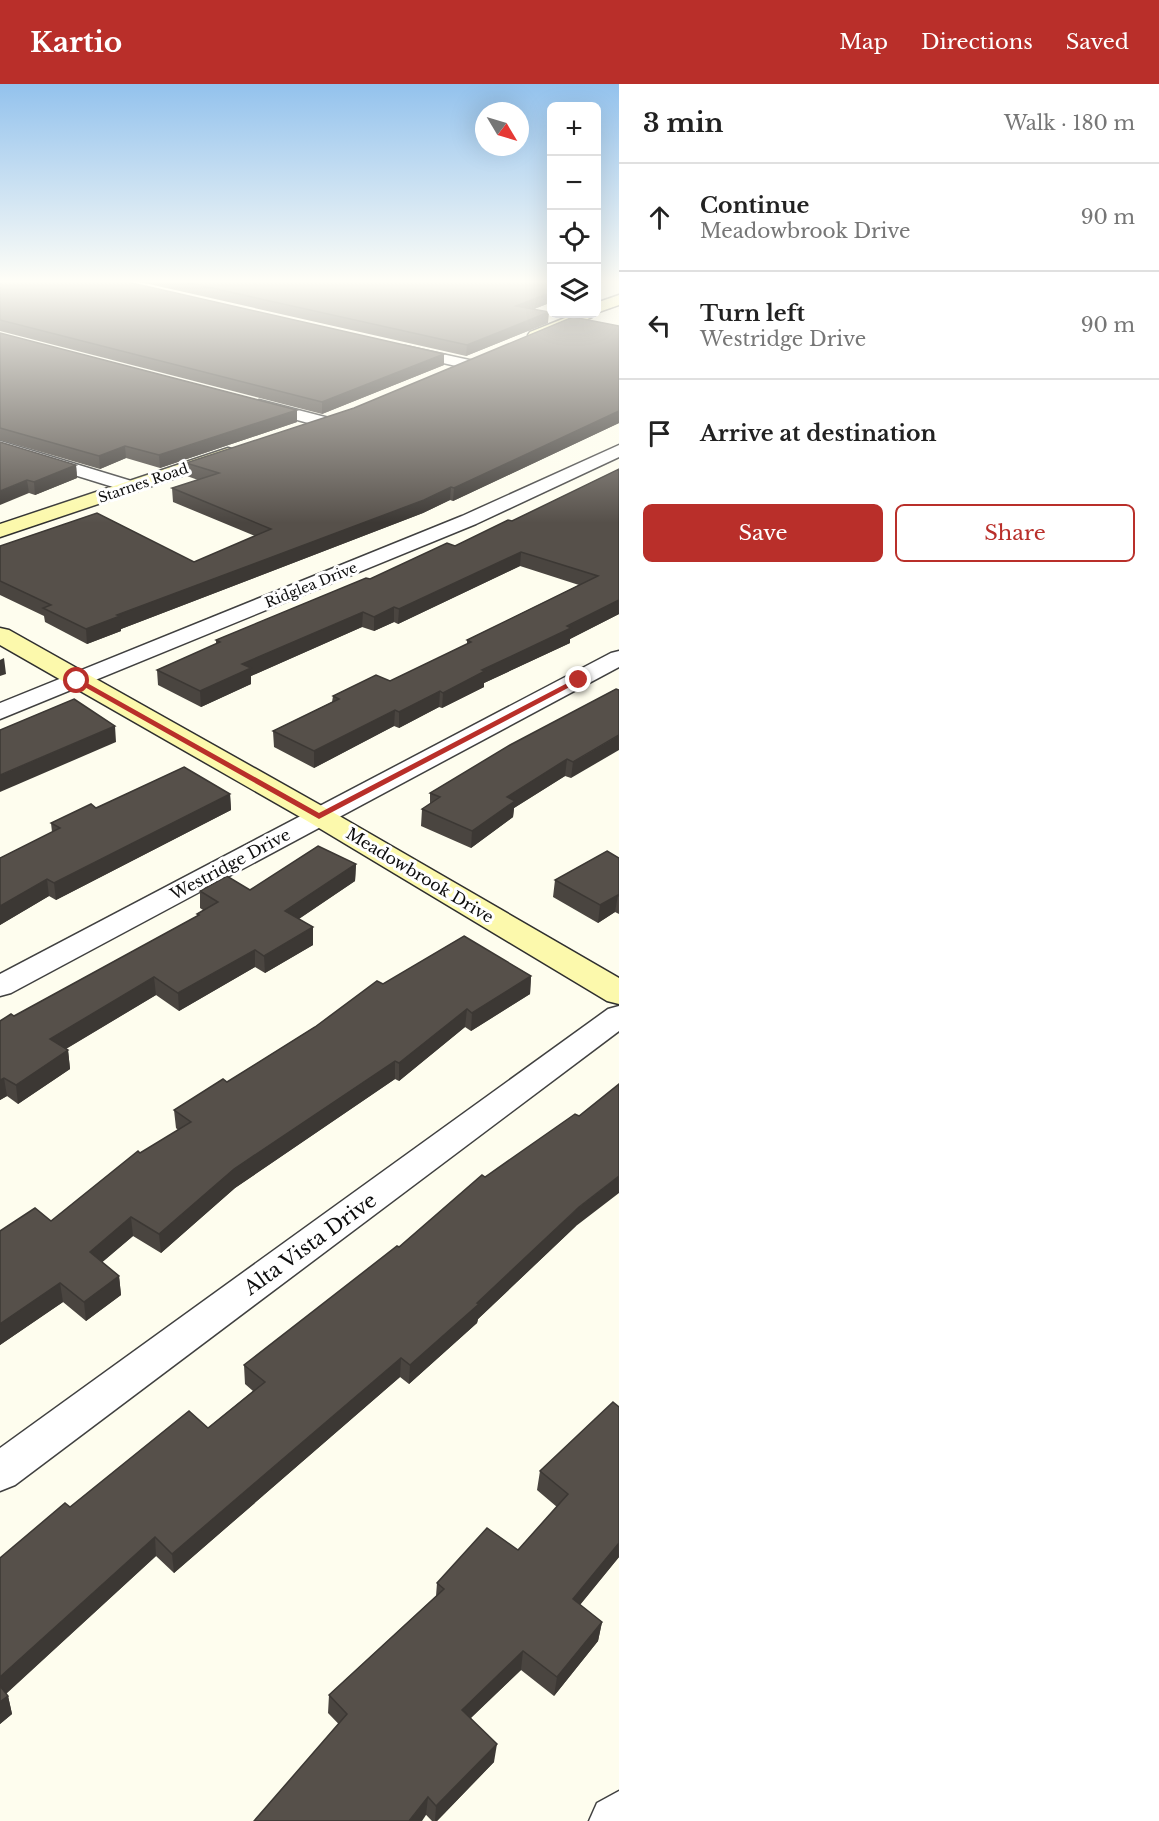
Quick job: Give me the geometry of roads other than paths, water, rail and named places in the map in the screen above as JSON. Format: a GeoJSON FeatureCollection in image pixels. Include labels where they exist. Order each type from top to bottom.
{"type":"FeatureCollection","features":[{"type":"Feature","properties":{"kind":"main road"},"geometry":{"type":"LineString","coordinates":[[436,378],[476,361]]}},
{"type":"Feature","properties":{"kind":"main road"},"geometry":{"type":"LineString","coordinates":[[289,434],[331,420]]}},
{"type":"Feature","properties":{"kind":"main road","name":"Starnes Road"},"geometry":{"type":"LineString","coordinates":[[0,531],[244,449]]}},
{"type":"Feature","properties":{"kind":"main road","name":"Meadowbrook Drive"},"geometry":{"type":"LineString","coordinates":[[0,635],[77,681],[319,816],[619,993]]}},
{"type":"Feature","properties":{"kind":"street"},"geometry":{"type":"LineString","coordinates":[[456,361],[469,364]]}},
{"type":"Feature","properties":{"kind":"street"},"geometry":{"type":"LineString","coordinates":[[242,401],[331,420]]}},
{"type":"Feature","properties":{"kind":"street"},"geometry":{"type":"LineString","coordinates":[[0,446],[132,487]]}},
{"type":"Feature","properties":{"kind":"street","name":"Ridglea Drive"},"geometry":{"type":"LineString","coordinates":[[0,712],[469,520],[619,450]]}},
{"type":"Feature","properties":{"kind":"street","name":"Westridge Drive"},"geometry":{"type":"LineString","coordinates":[[0,986],[619,658]]}},
{"type":"Feature","properties":{"kind":"street","name":"Alta Vista Drive"},"geometry":{"type":"LineString","coordinates":[[0,1472],[619,1016]]}},
{"type":"Feature","properties":{"kind":"street"},"geometry":{"type":"LineString","coordinates":[[615,1821],[619,1817]]}}]}
